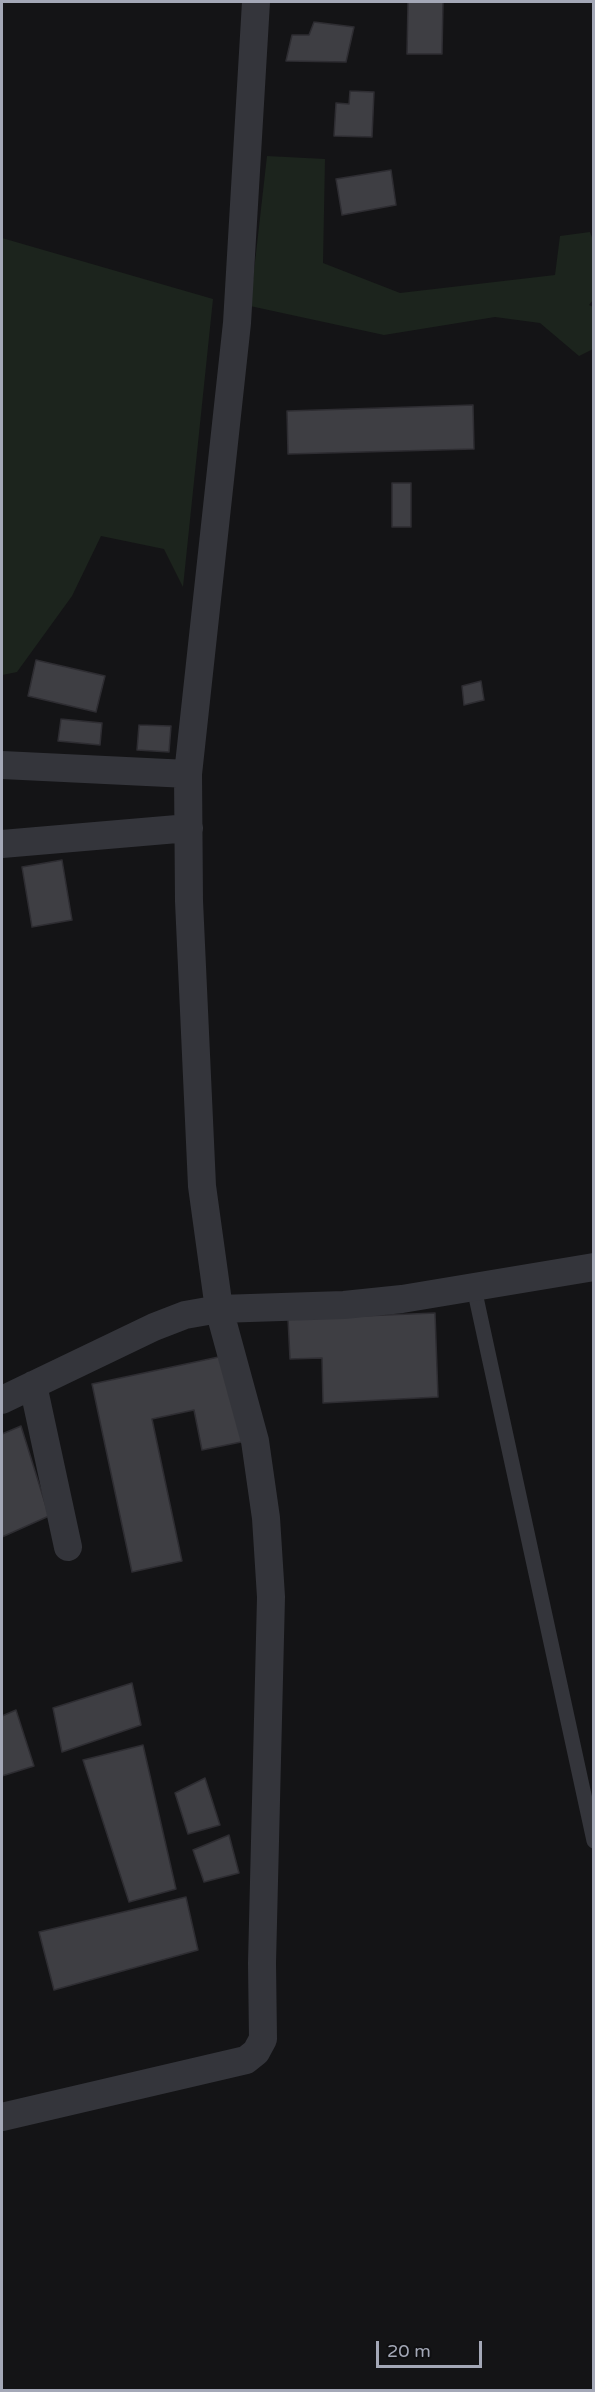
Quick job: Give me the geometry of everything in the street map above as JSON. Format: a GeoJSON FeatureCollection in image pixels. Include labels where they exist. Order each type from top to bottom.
{"type":"FeatureCollection","features":[{"type":"Feature","properties":{"kind":"street"},"geometry":{"type":"LineString","coordinates":[[2,2117],[246,2060],[256,2052],[263,2039],[262,1963],[271,1597],[266,1518],[255,1441],[219,1309],[202,1186],[189,901],[188,774],[237,323],[256,2]]}},
{"type":"Feature","properties":{"kind":"street"},"geometry":{"type":"LineString","coordinates":[[2,765],[188,774]]}},
{"type":"Feature","properties":{"kind":"street"},"geometry":{"type":"LineString","coordinates":[[2,844],[189,828]]}},
{"type":"Feature","properties":{"kind":"street"},"geometry":{"type":"LineString","coordinates":[[2,1400],[154,1327],[185,1316],[219,1309],[344,1305],[402,1299],[594,1267]]}},
{"type":"Feature","properties":{"kind":"street"},"geometry":{"type":"LineString","coordinates":[[33,1385],[68,1547]]}},
{"type":"Feature","properties":{"kind":"lane"},"geometry":{"type":"LineString","coordinates":[[474,1288],[594,1841]]}},
{"type":"Feature","properties":{"kind":"shaded area"},"geometry":{"type":"Polygon","coordinates":[[[267,156],[325,159],[323,263],[400,293],[555,275],[560,236],[590,232],[593,240],[593,300],[589,305],[593,307],[593,349],[579,356],[540,323],[495,317],[384,335],[250,306],[267,156]]]}},
{"type":"Feature","properties":{"kind":"shaded area"},"geometry":{"type":"Polygon","coordinates":[[[2,238],[213,299],[183,587],[164,549],[101,536],[72,596],[17,672],[2,675],[2,238]]]}},
{"type":"Feature","properties":{"kind":"building"},"geometry":{"type":"Polygon","coordinates":[[[408,2],[443,2],[442,54],[407,54],[408,2]]]}},
{"type":"Feature","properties":{"kind":"building"},"geometry":{"type":"Polygon","coordinates":[[[314,22],[354,27],[346,62],[286,61],[292,35],[309,35],[314,22]]]}},
{"type":"Feature","properties":{"kind":"building"},"geometry":{"type":"Polygon","coordinates":[[[350,91],[374,92],[372,137],[334,136],[336,103],[349,104],[350,91]]]}},
{"type":"Feature","properties":{"kind":"building"},"geometry":{"type":"Polygon","coordinates":[[[391,170],[396,205],[342,215],[336,179],[391,170]]]}},
{"type":"Feature","properties":{"kind":"building"},"geometry":{"type":"Polygon","coordinates":[[[473,405],[474,449],[288,454],[287,411],[473,405]]]}},
{"type":"Feature","properties":{"kind":"building"},"geometry":{"type":"Polygon","coordinates":[[[392,483],[411,483],[411,527],[392,527],[392,483]]]}},
{"type":"Feature","properties":{"kind":"building"},"geometry":{"type":"Polygon","coordinates":[[[36,660],[105,676],[96,712],[28,696],[36,660]]]}},
{"type":"Feature","properties":{"kind":"building"},"geometry":{"type":"Polygon","coordinates":[[[481,681],[484,700],[464,705],[462,686],[481,681]]]}},
{"type":"Feature","properties":{"kind":"building"},"geometry":{"type":"Polygon","coordinates":[[[61,719],[102,723],[100,745],[58,741],[61,719]]]}},
{"type":"Feature","properties":{"kind":"building"},"geometry":{"type":"Polygon","coordinates":[[[139,725],[171,726],[169,752],[137,750],[139,725]]]}},
{"type":"Feature","properties":{"kind":"building"},"geometry":{"type":"Polygon","coordinates":[[[62,860],[72,920],[32,927],[22,867],[62,860]]]}},
{"type":"Feature","properties":{"kind":"building"},"geometry":{"type":"Polygon","coordinates":[[[435,1313],[438,1397],[323,1403],[322,1358],[290,1359],[288,1319],[435,1313]]]}},
{"type":"Feature","properties":{"kind":"building"},"geometry":{"type":"Polygon","coordinates":[[[228,1355],[246,1441],[202,1450],[194,1410],[152,1419],[182,1561],[132,1572],[92,1384],[228,1355]]]}},
{"type":"Feature","properties":{"kind":"building"},"geometry":{"type":"Polygon","coordinates":[[[21,1426],[49,1516],[2,1537],[2,1434],[21,1426]]]}},
{"type":"Feature","properties":{"kind":"building"},"geometry":{"type":"Polygon","coordinates":[[[132,1683],[141,1725],[62,1752],[53,1708],[132,1683]]]}},
{"type":"Feature","properties":{"kind":"building"},"geometry":{"type":"Polygon","coordinates":[[[16,1710],[34,1766],[2,1776],[2,1716],[16,1710]]]}},
{"type":"Feature","properties":{"kind":"building"},"geometry":{"type":"Polygon","coordinates":[[[143,1745],[176,1889],[129,1902],[83,1760],[143,1745]]]}},
{"type":"Feature","properties":{"kind":"building"},"geometry":{"type":"Polygon","coordinates":[[[205,1778],[220,1825],[188,1834],[175,1793],[205,1778]]]}},
{"type":"Feature","properties":{"kind":"building"},"geometry":{"type":"Polygon","coordinates":[[[229,1835],[239,1873],[204,1882],[193,1850],[229,1835]]]}},
{"type":"Feature","properties":{"kind":"building"},"geometry":{"type":"Polygon","coordinates":[[[186,1897],[198,1950],[54,1990],[39,1932],[186,1897]]]}}]}
